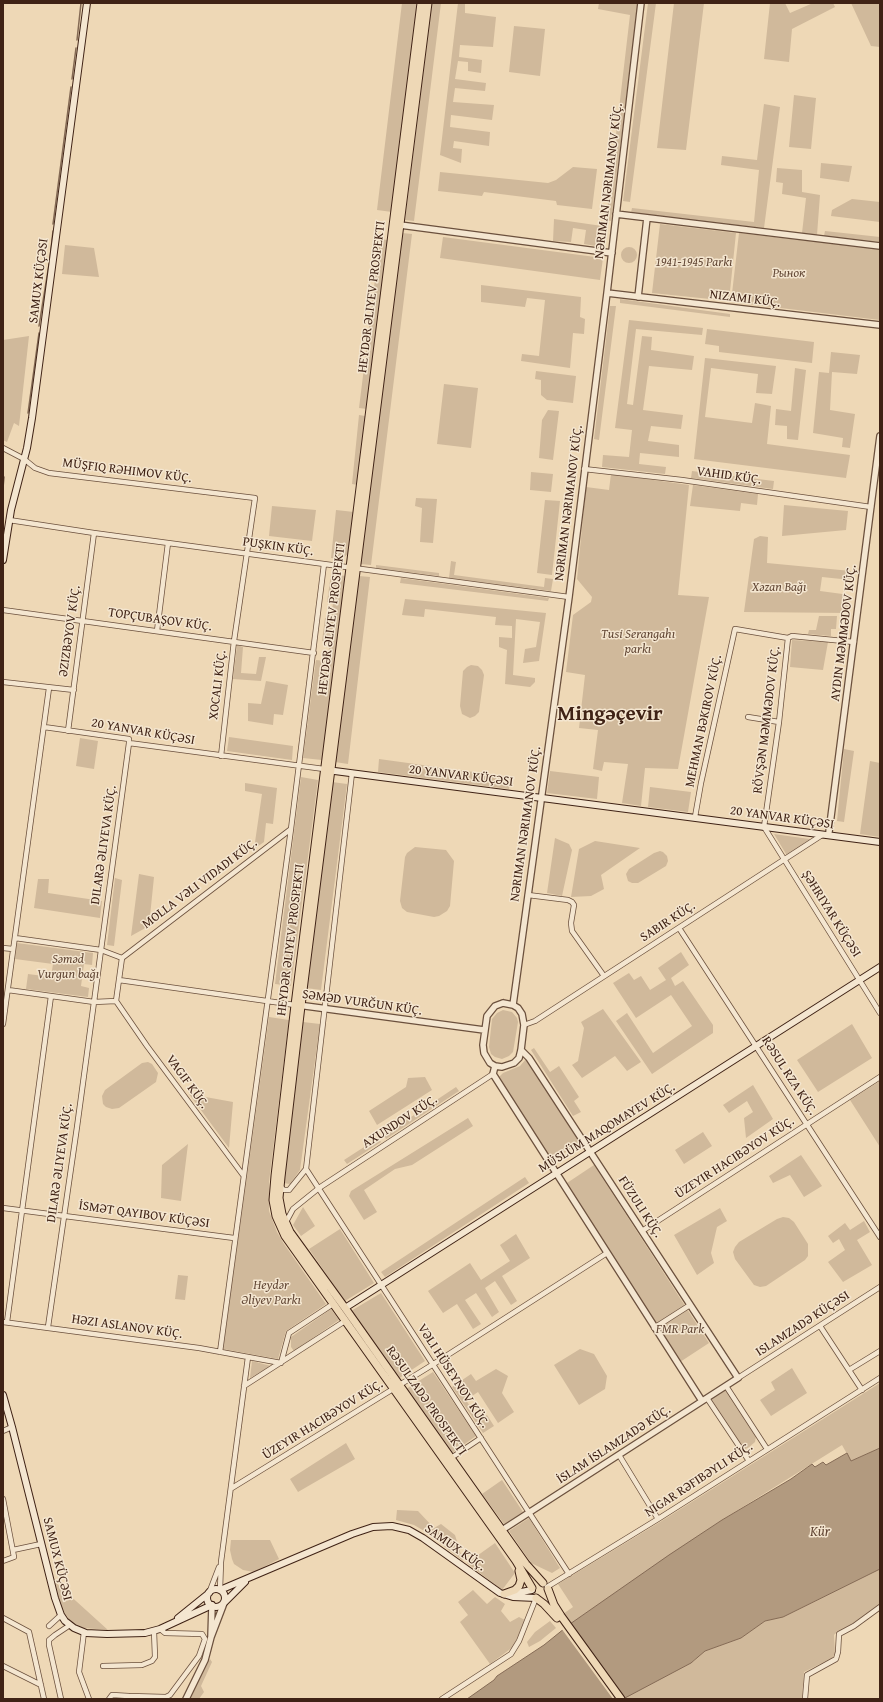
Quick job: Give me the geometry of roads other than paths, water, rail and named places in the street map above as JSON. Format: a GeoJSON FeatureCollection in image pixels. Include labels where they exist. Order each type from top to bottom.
{"type":"FeatureCollection","features":[{"type":"Feature","properties":{"kind":"main road","name":"SAMUX KÜÇƏSI"},"geometry":{"type":"LineString","coordinates":[[3,560],[5,536],[24,459],[32,418],[86,3]]}},
{"type":"Feature","properties":{"kind":"main road","name":"HEYDƏR ƏLIYEV PROSPEKTI"},"geometry":{"type":"LineString","coordinates":[[287,1234],[280,1226],[274,1209],[273,1191],[354,568],[393,225],[421,3]]}},
{"type":"Feature","properties":{"kind":"main road","name":"HEYDƏR ƏLIYEV PROSPEKTI"},"geometry":{"type":"LineString","coordinates":[[393,225],[428,3]]}},
{"type":"Feature","properties":{"kind":"main road","name":"20 YANVAR KÜÇƏSI"},"geometry":{"type":"LineString","coordinates":[[328,770],[880,842]]}},
{"type":"Feature","properties":{"kind":"main road","name":"MÜSLÜM MAQOMAYEV KÜÇ."},"geometry":{"type":"LineString","coordinates":[[345,1308],[382,1286],[590,1151],[880,967]]}},
{"type":"Feature","properties":{"kind":"main road","name":"HEYDƏR ƏLIYEV PROSPEKTI"},"geometry":{"type":"LineString","coordinates":[[287,1234],[280,1206],[280,1185],[298,1005]]}},
{"type":"Feature","properties":{"kind":"main road","name":"RƏSULZADƏ PROSPEKTI"},"geometry":{"type":"LineString","coordinates":[[287,1234],[345,1321],[451,1458],[529,1569],[546,1587]]}},
{"type":"Feature","properties":{"kind":"main road","name":"RƏSULZADƏ PROSPEKTI"},"geometry":{"type":"LineString","coordinates":[[287,1234],[345,1308],[516,1561],[532,1589]]}},
{"type":"Feature","properties":{"kind":"main road","name":"SAMUX KÜÇƏSI"},"geometry":{"type":"LineString","coordinates":[[3,1395],[54,1598],[61,1615],[70,1625],[84,1632],[107,1634],[145,1633],[157,1630],[170,1624]]}},
{"type":"Feature","properties":{"kind":"main road","name":"SAMUX KÜÇ."},"geometry":{"type":"LineString","coordinates":[[220,1590],[358,1532],[374,1527],[392,1526],[409,1530],[423,1538],[496,1590],[504,1594],[520,1598],[536,1598]]}},
{"type":"Feature","properties":{"kind":"main road"},"geometry":{"type":"LineString","coordinates":[[504,1594],[514,1590],[520,1584],[516,1561]]}},
{"type":"Feature","properties":{"kind":"main road"},"geometry":{"type":"LineString","coordinates":[[209,1593],[208,1601],[217,1607],[224,1603],[249,1578]]}},
{"type":"Feature","properties":{"kind":"main road"},"geometry":{"type":"LineString","coordinates":[[504,1594],[512,1594],[532,1589],[536,1584],[546,1587],[559,1617],[616,1699]]}},
{"type":"Feature","properties":{"kind":"main road"},"geometry":{"type":"LineString","coordinates":[[536,1598],[543,1598],[547,1595],[546,1587]]}},
{"type":"Feature","properties":{"kind":"main road"},"geometry":{"type":"LineString","coordinates":[[170,1624],[215,1589],[220,1590],[225,1596],[224,1603]]}},
{"type":"Feature","properties":{"kind":"main road"},"geometry":{"type":"LineString","coordinates":[[532,1589],[532,1595],[559,1617],[621,1699]]}},
{"type":"Feature","properties":{"kind":"main road"},"geometry":{"type":"LineString","coordinates":[[170,1624],[212,1605]]}},
{"type":"Feature","properties":{"kind":"street","name":"NƏRIMAN NƏRIMANOV KÜÇ."},"geometry":{"type":"LineString","coordinates":[[513,1005],[569,597],[612,253],[641,3]]}},
{"type":"Feature","properties":{"kind":"street"},"geometry":{"type":"LineString","coordinates":[[616,214],[880,246]]}},
{"type":"Feature","properties":{"kind":"street"},"geometry":{"type":"LineString","coordinates":[[638,297],[647,218]]}},
{"type":"Feature","properties":{"kind":"street"},"geometry":{"type":"LineString","coordinates":[[393,225],[612,253]]}},
{"type":"Feature","properties":{"kind":"street","name":"NIZAMI KÜÇ."},"geometry":{"type":"LineString","coordinates":[[607,293],[880,325]]}},
{"type":"Feature","properties":{"kind":"street"},"geometry":{"type":"LineString","coordinates":[[829,832],[880,440]]}},
{"type":"Feature","properties":{"kind":"street","name":"MÜŞFIQ RƏHIMOV KÜÇ."},"geometry":{"type":"LineString","coordinates":[[3,448],[24,459],[35,468],[49,473],[255,498],[247,554]]}},
{"type":"Feature","properties":{"kind":"street","name":"VAHID KÜÇ."},"geometry":{"type":"LineString","coordinates":[[584,469],[682,480],[871,507]]}},
{"type":"Feature","properties":{"kind":"street","name":"PUŞKIN KÜÇ."},"geometry":{"type":"LineString","coordinates":[[9,520],[94,533],[569,597]]}},
{"type":"Feature","properties":{"kind":"street","name":"ƏZIZBƏYOV KÜÇ."},"geometry":{"type":"LineString","coordinates":[[68,731],[94,533]]}},
{"type":"Feature","properties":{"kind":"street"},"geometry":{"type":"LineString","coordinates":[[157,631],[168,543]]}},
{"type":"Feature","properties":{"kind":"street"},"geometry":{"type":"LineString","coordinates":[[221,756],[234,641],[247,554]]}},
{"type":"Feature","properties":{"kind":"street"},"geometry":{"type":"LineString","coordinates":[[220,1352],[234,1238],[291,829],[324,564]]}},
{"type":"Feature","properties":{"kind":"street","name":"TOPÇUBAŞOV KÜÇ."},"geometry":{"type":"LineString","coordinates":[[3,610],[314,653]]}},
{"type":"Feature","properties":{"kind":"street","name":"MEHMAN BƏKIROV KÜÇ."},"geometry":{"type":"LineString","coordinates":[[695,817],[701,783],[735,629],[788,638]]}},
{"type":"Feature","properties":{"kind":"street"},"geometry":{"type":"LineString","coordinates":[[788,638],[792,636],[854,642]]}},
{"type":"Feature","properties":{"kind":"street","name":"RÖVŞƏN MƏMMƏDOV KÜÇ."},"geometry":{"type":"LineString","coordinates":[[764,828],[779,722],[788,638]]}},
{"type":"Feature","properties":{"kind":"street"},"geometry":{"type":"LineString","coordinates":[[3,682],[74,690]]}},
{"type":"Feature","properties":{"kind":"street"},"geometry":{"type":"LineString","coordinates":[[3,1024],[49,688]]}},
{"type":"Feature","properties":{"kind":"street"},"geometry":{"type":"LineString","coordinates":[[748,717],[779,722]]}},
{"type":"Feature","properties":{"kind":"street","name":"20 YANVAR KÜÇƏSI"},"geometry":{"type":"LineString","coordinates":[[44,727],[130,739],[129,743],[328,770]]}},
{"type":"Feature","properties":{"kind":"street","name":"DILARƏ ƏLIYEVA KÜÇ."},"geometry":{"type":"LineString","coordinates":[[48,1327],[129,743]]}},
{"type":"Feature","properties":{"kind":"street"},"geometry":{"type":"LineString","coordinates":[[280,1185],[284,1190],[289,1190],[306,1169],[352,773]]}},
{"type":"Feature","properties":{"kind":"street","name":"ŞƏHRIYAR KÜÇƏSI"},"geometry":{"type":"LineString","coordinates":[[764,828],[880,1012]]}},
{"type":"Feature","properties":{"kind":"street","name":"MOLLA VƏLI VIDADI KÜÇ."},"geometry":{"type":"LineString","coordinates":[[122,958],[291,829]]}},
{"type":"Feature","properties":{"kind":"street","name":"SABIR KÜÇ."},"geometry":{"type":"LineString","coordinates":[[524,1025],[535,1020],[679,928],[822,834]]}},
{"type":"Feature","properties":{"kind":"street"},"geometry":{"type":"LineString","coordinates":[[528,895],[568,900],[572,902],[574,905],[571,923],[572,931],[604,976]]}},
{"type":"Feature","properties":{"kind":"street","name":"RƏSUL RZA KÜÇ."},"geometry":{"type":"LineString","coordinates":[[679,928],[880,1237]]}},
{"type":"Feature","properties":{"kind":"street"},"geometry":{"type":"LineString","coordinates":[[8,990],[94,1002],[116,1001],[122,958],[101,950],[15,938]]}},
{"type":"Feature","properties":{"kind":"street"},"geometry":{"type":"LineString","coordinates":[[3,948],[13,949]]}},
{"type":"Feature","properties":{"kind":"street"},"geometry":{"type":"LineString","coordinates":[[3,980],[9,981]]}},
{"type":"Feature","properties":{"kind":"street","name":"SƏMƏD VURĞUN KÜÇ."},"geometry":{"type":"LineString","coordinates":[[119,980],[484,1030]]}},
{"type":"Feature","properties":{"kind":"street"},"geometry":{"type":"LineString","coordinates":[[5,1322],[51,996]]}},
{"type":"Feature","properties":{"kind":"street","name":"VAGIF KÜÇ."},"geometry":{"type":"LineString","coordinates":[[116,1001],[243,1175]]}},
{"type":"Feature","properties":{"kind":"street"},"geometry":{"type":"LineString","coordinates":[[503,1003],[513,1005],[520,1011],[524,1025],[519,1058],[514,1063],[506,1067],[495,1066],[490,1063],[484,1053],[484,1030],[486,1020],[492,1009],[503,1003]]}},
{"type":"Feature","properties":{"kind":"street","name":"FÜZULI KÜÇ."},"geometry":{"type":"LineString","coordinates":[[521,1050],[529,1058],[738,1378]]}},
{"type":"Feature","properties":{"kind":"street"},"geometry":{"type":"LineString","coordinates":[[495,1066],[493,1074],[654,1328],[749,1461]]}},
{"type":"Feature","properties":{"kind":"street","name":"AXUNDOV KÜÇ."},"geometry":{"type":"LineString","coordinates":[[285,1223],[293,1209],[319,1188],[493,1074]]}},
{"type":"Feature","properties":{"kind":"street"},"geometry":{"type":"LineString","coordinates":[[642,1231],[880,1077]]}},
{"type":"Feature","properties":{"kind":"street","name":"VƏLI HÜSEYNOV KÜÇ."},"geometry":{"type":"LineString","coordinates":[[306,1169],[569,1574]]}},
{"type":"Feature","properties":{"kind":"street"},"geometry":{"type":"LineString","coordinates":[[3,1208],[234,1238]]}},
{"type":"Feature","properties":{"kind":"street"},"geometry":{"type":"LineString","coordinates":[[232,1488],[397,1387],[607,1253]]}},
{"type":"Feature","properties":{"kind":"street","name":"ISLAMZADƏ KÜÇƏSI"},"geometry":{"type":"LineString","coordinates":[[738,1378],[880,1287]]}},
{"type":"Feature","properties":{"kind":"street"},"geometry":{"type":"LineString","coordinates":[[244,1386],[281,1363],[345,1321],[345,1308],[333,1304],[289,1333],[281,1363]]}},
{"type":"Feature","properties":{"kind":"street"},"geometry":{"type":"LineString","coordinates":[[654,1328],[690,1305]]}},
{"type":"Feature","properties":{"kind":"street","name":"HƏZI ASLANOV KÜÇ."},"geometry":{"type":"LineString","coordinates":[[5,1322],[220,1352],[281,1363]]}},
{"type":"Feature","properties":{"kind":"street"},"geometry":{"type":"LineString","coordinates":[[820,1326],[862,1390]]}},
{"type":"Feature","properties":{"kind":"street"},"geometry":{"type":"LineString","coordinates":[[849,1370],[880,1351]]}},
{"type":"Feature","properties":{"kind":"street"},"geometry":{"type":"LineString","coordinates":[[220,1590],[221,1562],[232,1488],[248,1357]]}},
{"type":"Feature","properties":{"kind":"street","name":"İSLAM İSLAMZADƏ KÜÇ."},"geometry":{"type":"LineString","coordinates":[[502,1530],[738,1378]]}},
{"type":"Feature","properties":{"kind":"street","name":"NIGAR RƏFIBƏYLI KÜÇ."},"geometry":{"type":"LineString","coordinates":[[546,1587],[658,1519],[880,1378]]}},
{"type":"Feature","properties":{"kind":"street"},"geometry":{"type":"LineString","coordinates":[[726,1386],[767,1449]]}},
{"type":"Feature","properties":{"kind":"street"},"geometry":{"type":"LineString","coordinates":[[3,1431],[12,1427]]}},
{"type":"Feature","properties":{"kind":"street"},"geometry":{"type":"LineString","coordinates":[[451,1458],[481,1438]]}},
{"type":"Feature","properties":{"kind":"street"},"geometry":{"type":"LineString","coordinates":[[619,1456],[658,1519]]}},
{"type":"Feature","properties":{"kind":"street"},"geometry":{"type":"LineString","coordinates":[[3,1499],[5,1519],[14,1557],[3,1561]]}},
{"type":"Feature","properties":{"kind":"street"},"geometry":{"type":"LineString","coordinates":[[13,1550],[41,1544]]}},
{"type":"Feature","properties":{"kind":"street"},"geometry":{"type":"LineString","coordinates":[[209,1593],[221,1562]]}},
{"type":"Feature","properties":{"kind":"street"},"geometry":{"type":"LineString","coordinates":[[442,1699],[511,1654],[519,1641],[536,1598]]}},
{"type":"Feature","properties":{"kind":"street"},"geometry":{"type":"LineString","coordinates":[[186,1699],[203,1667],[211,1637],[224,1603]]}},
{"type":"Feature","properties":{"kind":"street"},"geometry":{"type":"LineString","coordinates":[[211,1637],[212,1605]]}},
{"type":"Feature","properties":{"kind":"street"},"geometry":{"type":"LineString","coordinates":[[805,1699],[807,1675],[836,1659],[839,1634],[854,1626],[880,1607]]}},
{"type":"Feature","properties":{"kind":"street"},"geometry":{"type":"LineString","coordinates":[[49,1626],[61,1615]]}},
{"type":"Feature","properties":{"kind":"street"},"geometry":{"type":"LineString","coordinates":[[3,1618],[29,1632],[44,1699]]}},
{"type":"Feature","properties":{"kind":"street"},"geometry":{"type":"LineString","coordinates":[[61,1699],[49,1640],[70,1625]]}},
{"type":"Feature","properties":{"kind":"street"},"geometry":{"type":"LineString","coordinates":[[103,1666],[146,1664],[154,1659],[157,1630],[165,1633],[204,1635],[203,1647],[199,1656],[170,1695],[166,1697],[129,1697],[112,1695],[109,1699]]}},
{"type":"Feature","properties":{"kind":"street"},"geometry":{"type":"LineString","coordinates":[[84,1632],[80,1672],[88,1699]]}},
{"type":"Feature","properties":{"kind":"street"},"geometry":{"type":"LineString","coordinates":[[3,1666],[41,1685]]}},
{"type":"Feature","properties":{"kind":"water","name":"Kür"},"geometry":{"type":"Polygon","coordinates":[[[880,1448],[880,1569],[783,1617],[765,1621],[741,1638],[705,1651],[691,1663],[623,1699],[467,1699],[494,1680],[497,1676],[544,1645],[570,1624],[669,1555],[722,1520],[791,1479],[812,1464],[815,1467],[823,1462],[826,1465],[847,1453],[851,1461],[880,1448]]]}},
{"type":"Feature","properties":{"kind":"waterway"},"geometry":{"type":"LineString","coordinates":[[77,40],[81,3]]}},
{"type":"Feature","properties":{"kind":"waterway"},"geometry":{"type":"LineString","coordinates":[[72,79],[76,48]]}},
{"type":"Feature","properties":{"kind":"waterway"},"geometry":{"type":"LineString","coordinates":[[53,224],[71,87]]}},
{"type":"Feature","properties":{"kind":"waterway"},"geometry":{"type":"LineString","coordinates":[[50,258],[53,231]]}},
{"type":"Feature","properties":{"kind":"waterway"},"geometry":{"type":"LineString","coordinates":[[39,326],[49,264]]}},
{"type":"Feature","properties":{"kind":"waterway"},"geometry":{"type":"LineString","coordinates":[[28,413],[39,333]]}},
{"type":"Feature","properties":{"kind":"waterway"},"geometry":{"type":"LineString","coordinates":[[3,488],[4,477]]}},
{"type":"Feature","properties":{"kind":"district","name":"Mingəçevir"},"geometry":{"type":"Point","coordinates":[610,715]}},
{"type":"Feature","properties":{"kind":"park label","name":"1941-1945 Parkı"},"geometry":{"type":"Point","coordinates":[694,263]}},
{"type":"Feature","properties":{"kind":"park label","name":"Рынок"},"geometry":{"type":"Point","coordinates":[789,274]}},
{"type":"Feature","properties":{"kind":"park label","name":"Xəzan Bağı"},"geometry":{"type":"Point","coordinates":[779,588]}},
{"type":"Feature","properties":{"kind":"park label","name":"Tusi Serangahı parkı"},"geometry":{"type":"Point","coordinates":[638,642]}},
{"type":"Feature","properties":{"kind":"park label","name":"Səməd Vurgun bağı"},"geometry":{"type":"Point","coordinates":[68,968]}},
{"type":"Feature","properties":{"kind":"park label","name":"Heydər Əliyev Parkı"},"geometry":{"type":"Point","coordinates":[271,1294]}},
{"type":"Feature","properties":{"kind":"park label","name":"FMR Park"},"geometry":{"type":"Point","coordinates":[680,1330]}}]}
